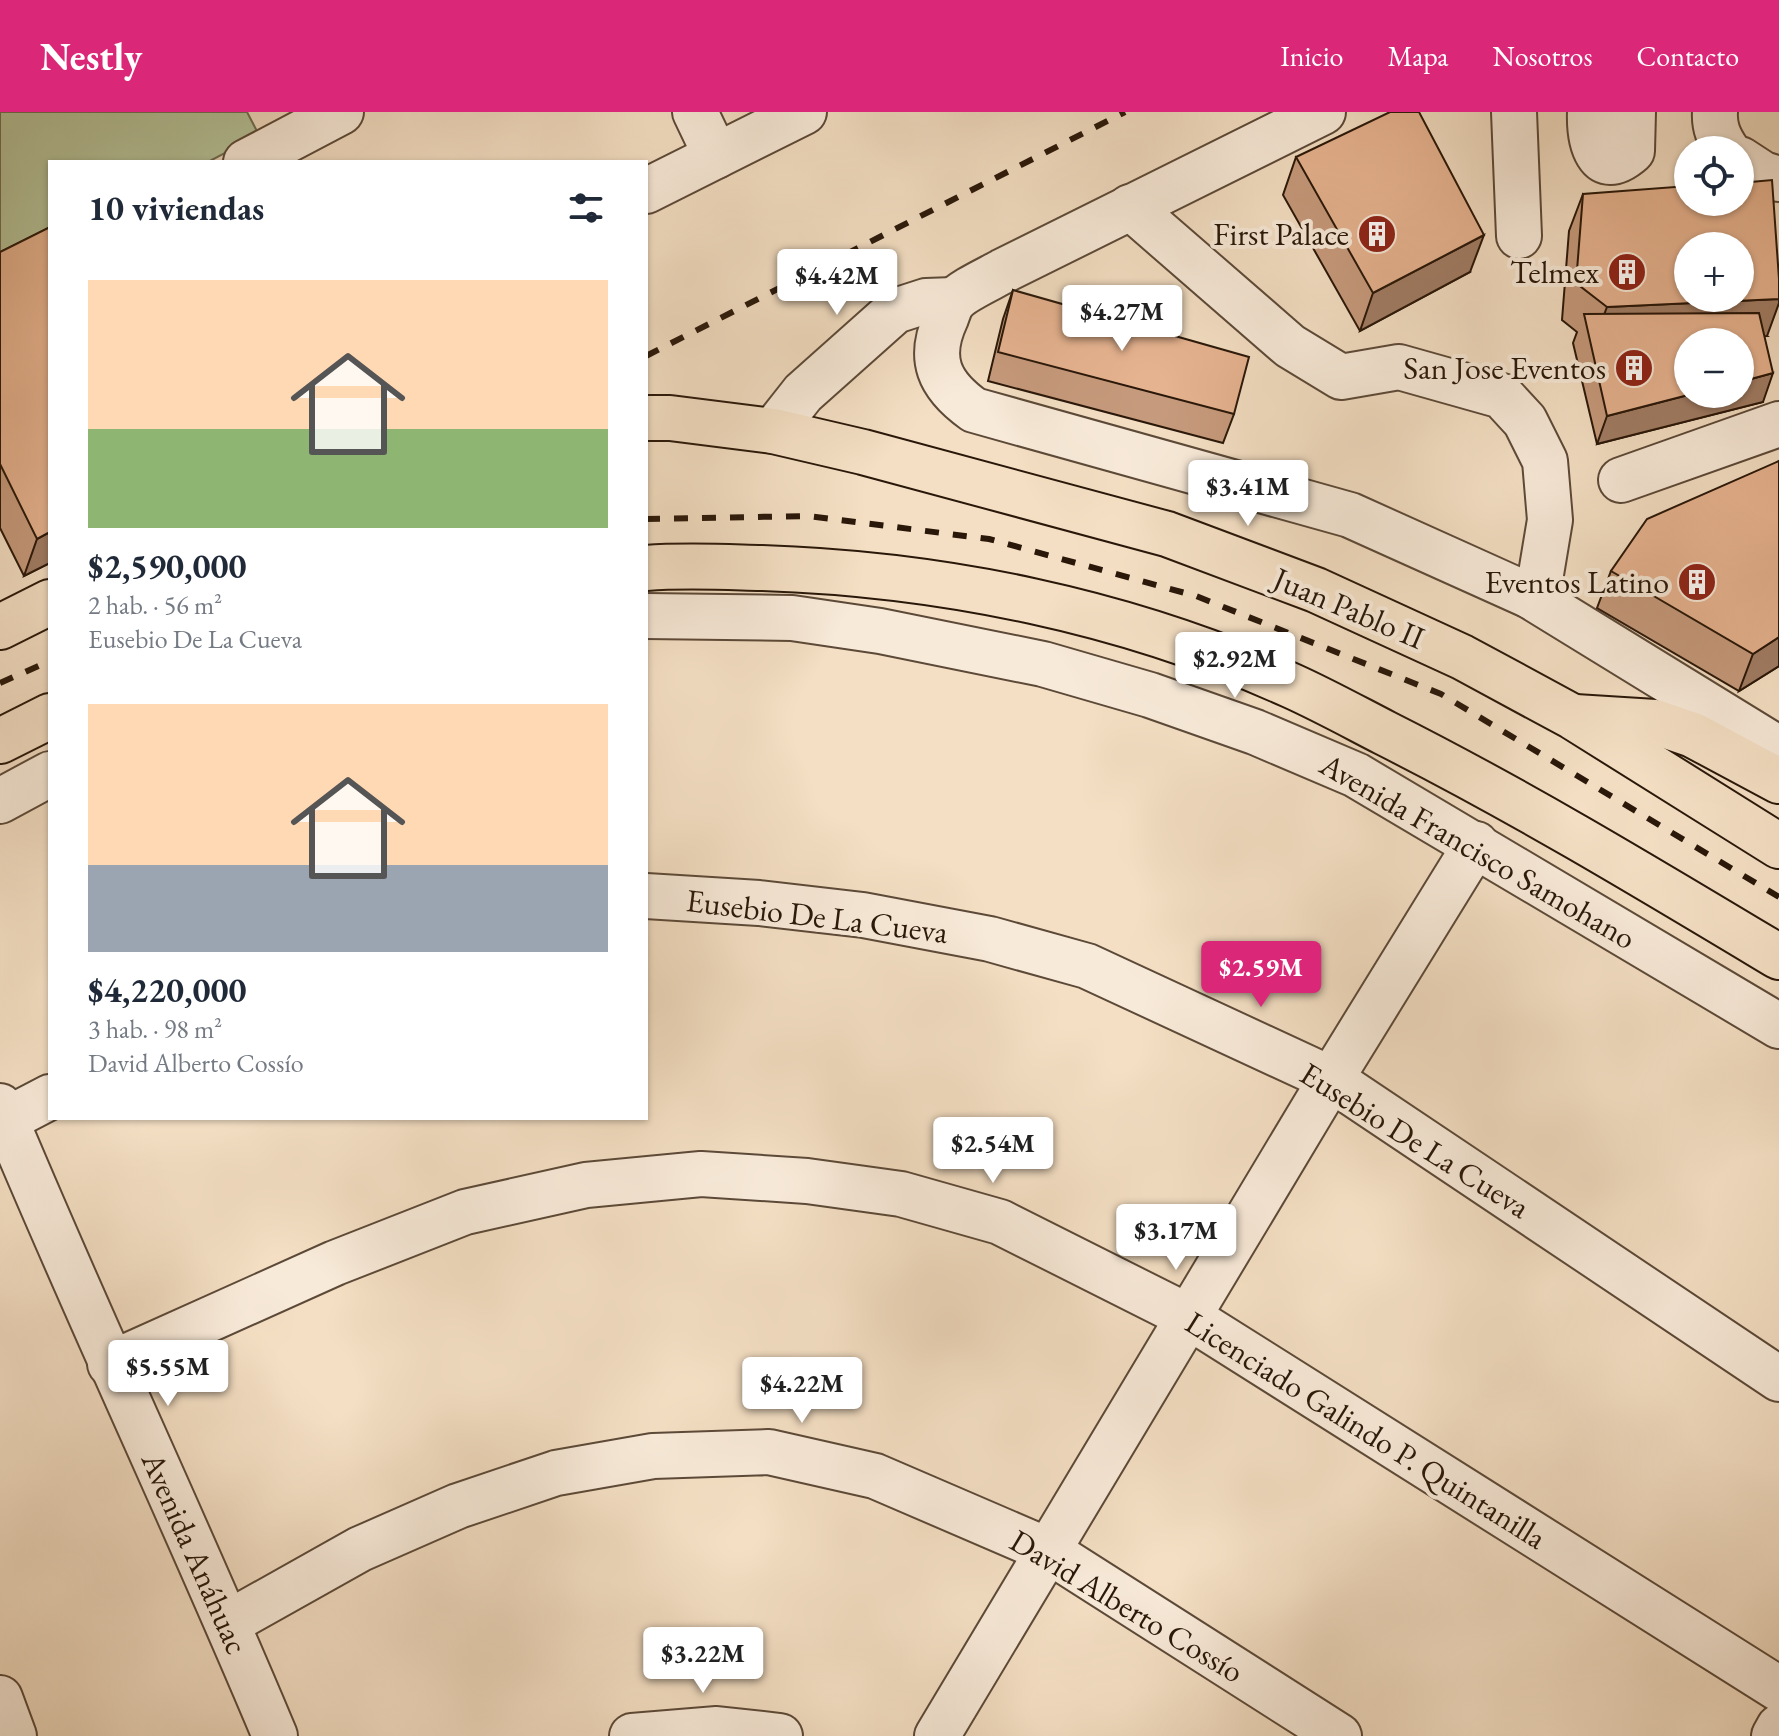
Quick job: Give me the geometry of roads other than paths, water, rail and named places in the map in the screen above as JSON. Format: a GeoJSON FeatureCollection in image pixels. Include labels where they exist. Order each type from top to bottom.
{"type":"FeatureCollection","features":[{"type":"Feature","properties":{"kind":"main road","name":"Juan Pablo II"},"geometry":{"type":"LineString","coordinates":[[648,418],[773,431],[863,452],[1167,534],[1342,602],[1462,657],[1573,717],[1779,846]]}},
{"type":"Feature","properties":{"kind":"main road"},"geometry":{"type":"LineString","coordinates":[[648,568],[835,571],[982,590],[1149,631],[1291,685],[1437,759],[1575,834],[1779,957]]}},
{"type":"Feature","properties":{"kind":"main road"},"geometry":{"type":"LineString","coordinates":[[0,627],[48,603]]}},
{"type":"Feature","properties":{"kind":"main road"},"geometry":{"type":"LineString","coordinates":[[0,741],[48,717]]}},
{"type":"Feature","properties":{"kind":"main road"},"geometry":{"type":"LineString","coordinates":[[1573,717],[1655,722],[1693,735],[1778,755]]}},
{"type":"Feature","properties":{"kind":"street"},"geometry":{"type":"LineString","coordinates":[[695,112],[716,156]]}},
{"type":"Feature","properties":{"kind":"street"},"geometry":{"type":"LineString","coordinates":[[648,190],[804,112]]}},
{"type":"Feature","properties":{"kind":"street"},"geometry":{"type":"LineString","coordinates":[[773,431],[803,393],[895,311],[926,301],[954,300],[1003,271],[1323,112]]}},
{"type":"Feature","properties":{"kind":"street"},"geometry":{"type":"LineString","coordinates":[[1514,112],[1519,236]]}},
{"type":"Feature","properties":{"kind":"street"},"geometry":{"type":"LineString","coordinates":[[1590,112],[1593,148],[1601,159],[1609,162],[1623,159],[1632,151],[1633,112]]}},
{"type":"Feature","properties":{"kind":"street"},"geometry":{"type":"LineString","coordinates":[[1715,112],[1714,122],[1719,136]]}},
{"type":"Feature","properties":{"kind":"street"},"geometry":{"type":"LineString","coordinates":[[249,160],[325,115]]}},
{"type":"Feature","properties":{"kind":"street"},"geometry":{"type":"LineString","coordinates":[[1754,168],[1779,179]]}},
{"type":"Feature","properties":{"kind":"street"},"geometry":{"type":"LineString","coordinates":[[1130,207],[1290,346],[1341,377],[1399,367],[1502,396],[1525,421],[1545,461],[1550,520],[1541,574],[1530,596]]}},
{"type":"Feature","properties":{"kind":"street"},"geometry":{"type":"LineString","coordinates":[[954,300],[941,328],[936,351],[943,381],[955,396],[974,410],[1350,515],[1530,596],[1778,755]]}},
{"type":"Feature","properties":{"kind":"street"},"geometry":{"type":"LineString","coordinates":[[1621,480],[1779,424]]}},
{"type":"Feature","properties":{"kind":"street","name":"Avenida Francisco Samohano"},"geometry":{"type":"LineString","coordinates":[[648,616],[792,618],[880,631],[1043,664],[1150,695],[1269,738],[1356,775],[1779,1026]]}},
{"type":"Feature","properties":{"kind":"street"},"geometry":{"type":"LineString","coordinates":[[0,801],[48,775]]}},
{"type":"Feature","properties":{"kind":"street"},"geometry":{"type":"LineString","coordinates":[[937,1736],[1331,1079],[1476,844]]}},
{"type":"Feature","properties":{"kind":"street","name":"Eusebio De La Cueva"},"geometry":{"type":"LineString","coordinates":[[648,896],[759,903],[849,913],[990,939],[1087,966],[1331,1079],[1779,1379]]}},
{"type":"Feature","properties":{"kind":"street"},"geometry":{"type":"LineString","coordinates":[[3,1113],[48,1098]]}},
{"type":"Feature","properties":{"kind":"street","name":"Avenida Anáhuac"},"geometry":{"type":"LineString","coordinates":[[3,1113],[275,1736]]}},
{"type":"Feature","properties":{"kind":"street","name":"Licenciado Galindo P. Quintanilla"},"geometry":{"type":"LineString","coordinates":[[110,1364],[335,1263],[465,1212],[586,1185],[701,1174],[807,1181],[901,1194],[1000,1222],[1189,1317],[1779,1689]]}},
{"type":"Feature","properties":{"kind":"street","name":"David Alberto Cossío"},"geometry":{"type":"LineString","coordinates":[[228,1623],[360,1549],[458,1506],[556,1473],[653,1456],[769,1452],[875,1476],[1047,1550],[1339,1736]]}},
{"type":"Feature","properties":{"kind":"street"},"geometry":{"type":"LineString","coordinates":[[0,1698],[14,1736]]}},
{"type":"Feature","properties":{"kind":"street"},"geometry":{"type":"LineString","coordinates":[[1774,1736],[1779,1727]]}},
{"type":"Feature","properties":{"kind":"street"},"geometry":{"type":"LineString","coordinates":[[632,1736],[717,1729],[780,1736]]}},
{"type":"Feature","properties":{"kind":"railway"},"geometry":{"type":"LineString","coordinates":[[648,355],[1125,112]]}},
{"type":"Feature","properties":{"kind":"railway"},"geometry":{"type":"LineString","coordinates":[[648,519],[808,516],[989,539],[1196,596],[1441,694],[1779,897]]}},
{"type":"Feature","properties":{"kind":"railway"},"geometry":{"type":"LineString","coordinates":[[0,683],[48,662]]}},
{"type":"Feature","properties":{"kind":"place","name":"First Palace"},"geometry":{"type":"Point","coordinates":[1377,234]}},
{"type":"Feature","properties":{"kind":"place","name":"Telmex"},"geometry":{"type":"Point","coordinates":[1627,272]}},
{"type":"Feature","properties":{"kind":"place","name":"San Jose Eventos"},"geometry":{"type":"Point","coordinates":[1634,368]}},
{"type":"Feature","properties":{"kind":"place","name":"Eventos Latino"},"geometry":{"type":"Point","coordinates":[1697,582]}}]}
